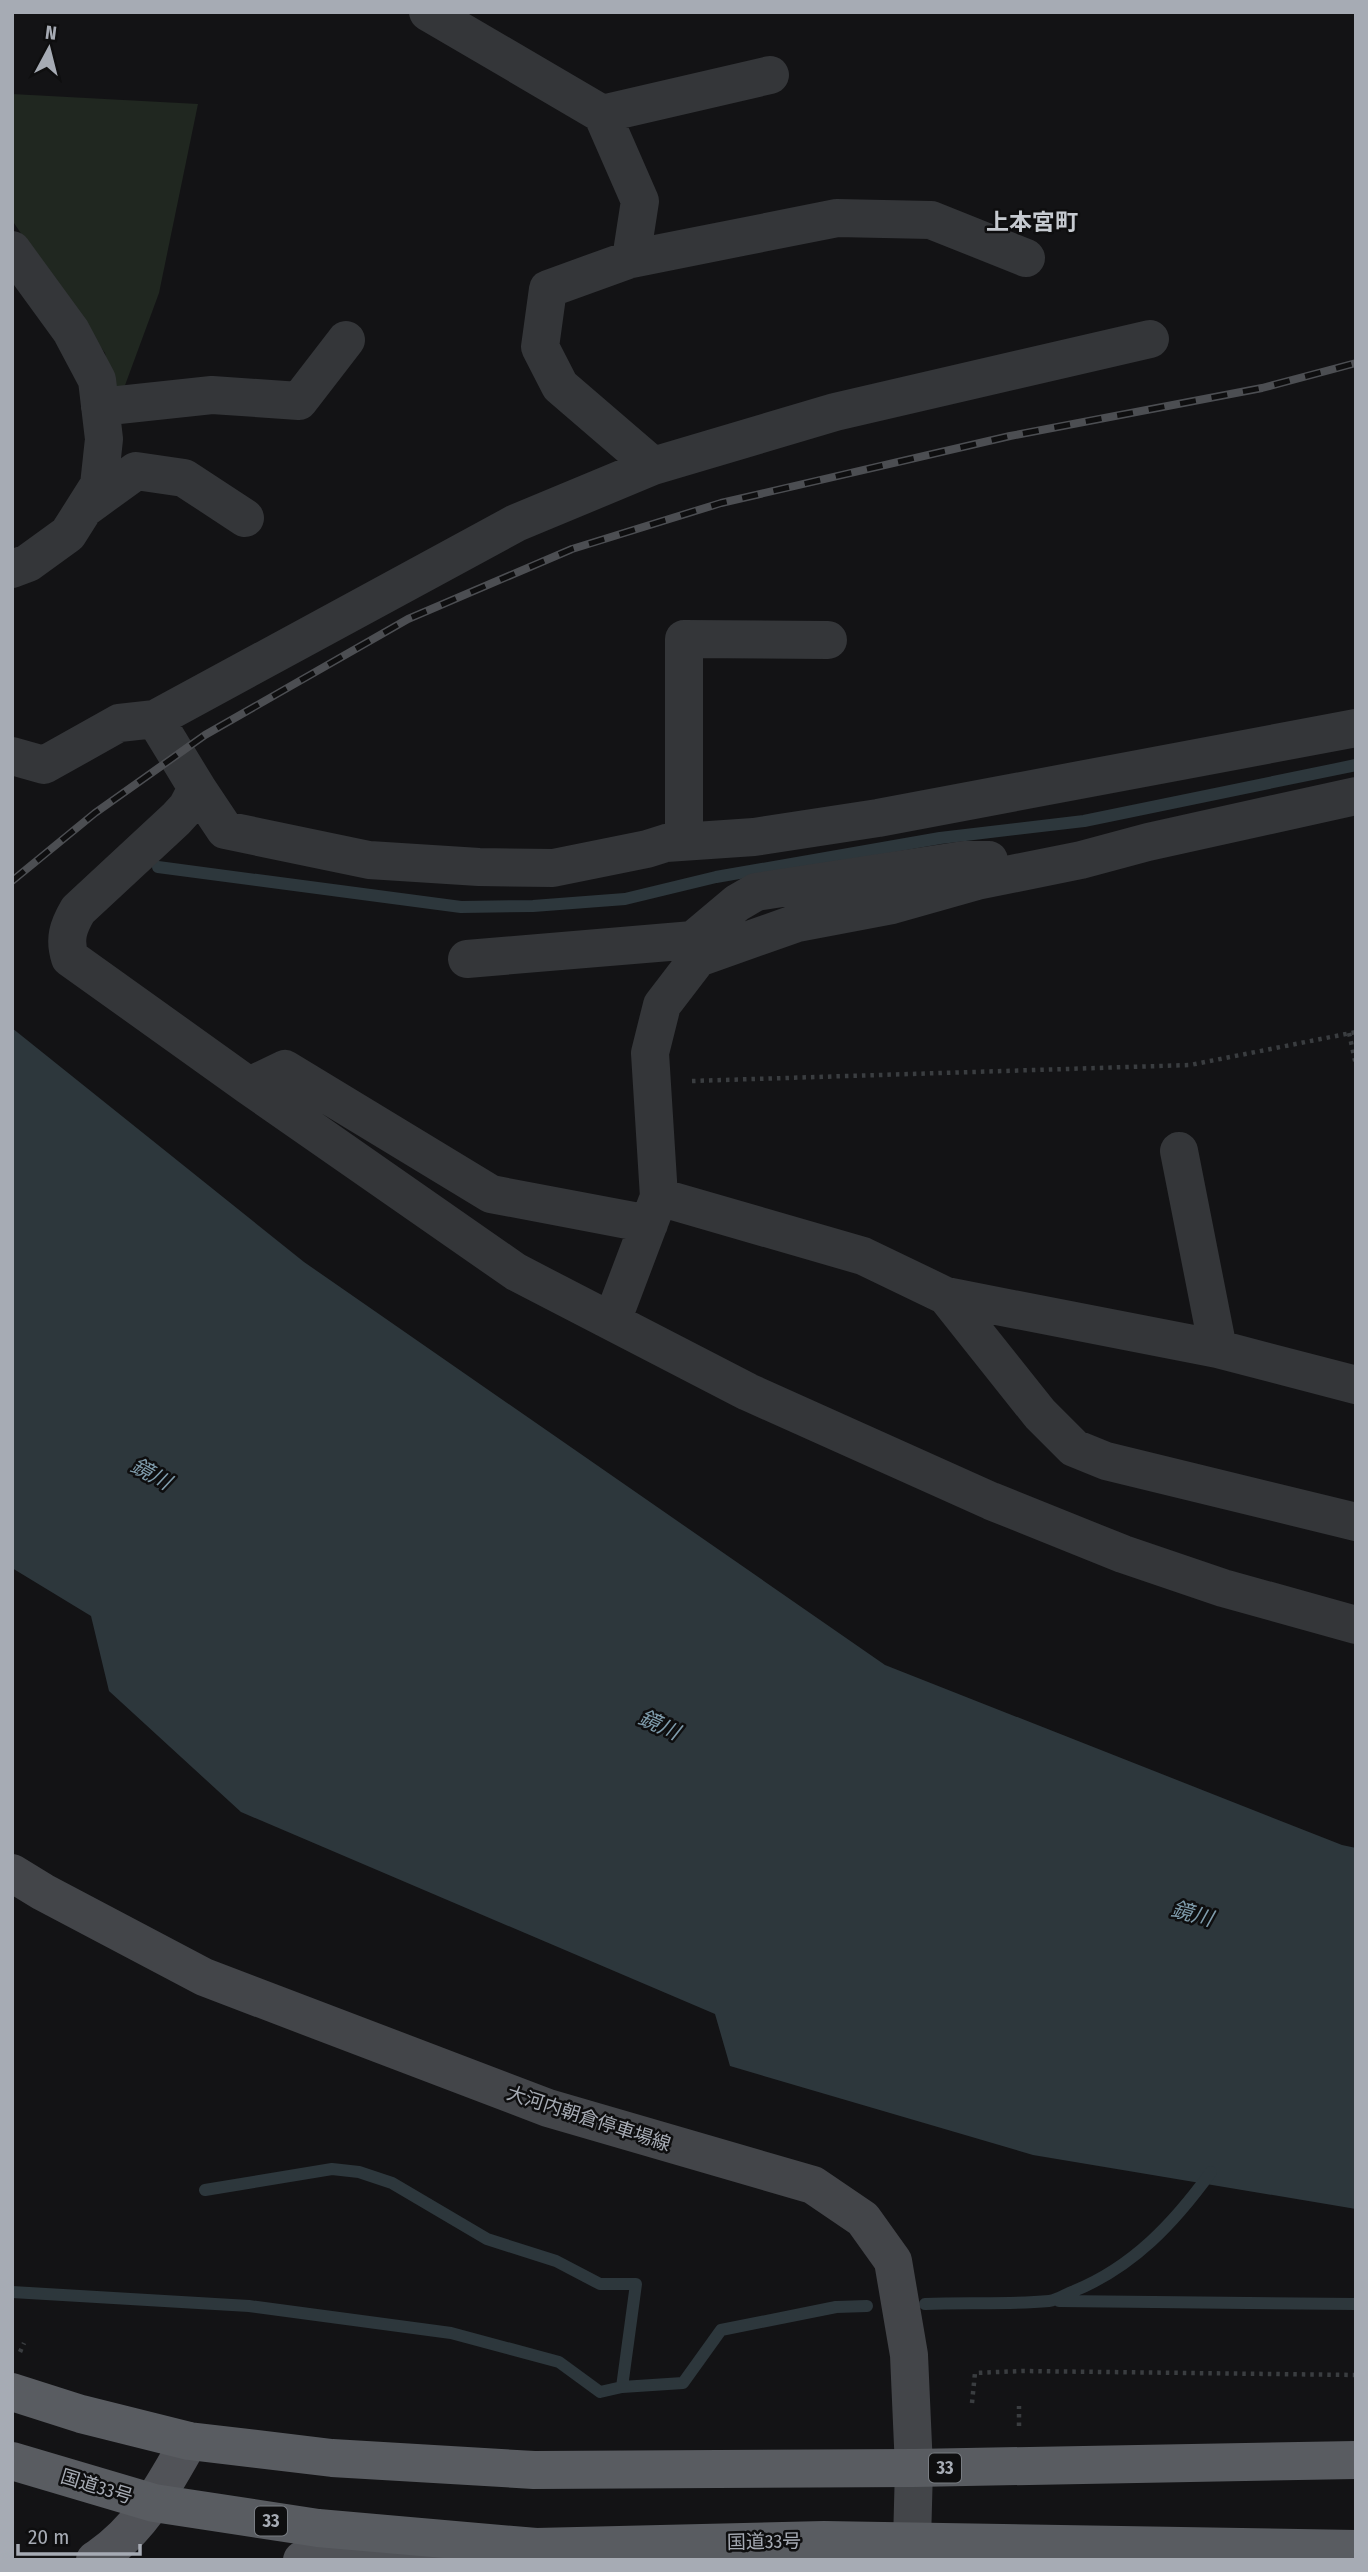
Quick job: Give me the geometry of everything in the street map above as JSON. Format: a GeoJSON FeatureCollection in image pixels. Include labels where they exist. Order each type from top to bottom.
{"type":"FeatureCollection","features":[{"type":"Feature","properties":{"kind":"highway","name":"33"},"geometry":{"type":"LineString","coordinates":[[12,2392],[81,2414],[189,2441],[332,2458],[534,2470],[914,2468],[1356,2460]]}},
{"type":"Feature","properties":{"kind":"highway","name":"国道33号"},"geometry":{"type":"LineString","coordinates":[[12,2461],[154,2503],[318,2528],[536,2547],[824,2540],[910,2551],[1356,2549]]}},
{"type":"Feature","properties":{"kind":"main road","name":"大河内朝倉停車場線"},"geometry":{"type":"LineString","coordinates":[[12,1873],[204,1977],[548,2108],[813,2185],[863,2219],[893,2261],[909,2355],[914,2468],[910,2551]]}},
{"type":"Feature","properties":{"kind":"main road"},"geometry":{"type":"LineString","coordinates":[[95,2560],[111,2550],[154,2503],[189,2441]]}},
{"type":"Feature","properties":{"kind":"main road"},"geometry":{"type":"LineString","coordinates":[[465,2560],[536,2547]]}},
{"type":"Feature","properties":{"kind":"main road"},"geometry":{"type":"LineString","coordinates":[[302,2560],[330,2556],[451,2560]]}},
{"type":"Feature","properties":{"kind":"street"},"geometry":{"type":"LineString","coordinates":[[428,12],[602,114],[640,201],[631,259]]}},
{"type":"Feature","properties":{"kind":"street"},"geometry":{"type":"LineString","coordinates":[[602,114],[770,75]]}},
{"type":"Feature","properties":{"kind":"street"},"geometry":{"type":"LineString","coordinates":[[653,466],[560,386],[540,347],[548,289],[631,259],[837,218],[931,220],[1026,258]]}},
{"type":"Feature","properties":{"kind":"street"},"geometry":{"type":"LineString","coordinates":[[12,250],[71,331],[97,380],[104,439],[99,485],[68,534],[28,563],[12,569]]}},
{"type":"Feature","properties":{"kind":"street"},"geometry":{"type":"LineString","coordinates":[[12,756],[44,765],[119,723],[155,719],[516,523],[653,466],[835,412],[1150,339]]}},
{"type":"Feature","properties":{"kind":"street"},"geometry":{"type":"LineString","coordinates":[[100,407],[212,395],[299,401],[346,340]]}},
{"type":"Feature","properties":{"kind":"street"},"geometry":{"type":"LineString","coordinates":[[85,508],[136,471],[184,478],[245,518]]}},
{"type":"Feature","properties":{"kind":"street"},"geometry":{"type":"LineString","coordinates":[[684,841],[684,639],[828,640]]}},
{"type":"Feature","properties":{"kind":"street"},"geometry":{"type":"LineString","coordinates":[[155,719],[225,830],[369,860],[479,867],[553,868],[684,841],[754,840],[1356,728]]}},
{"type":"Feature","properties":{"kind":"street"},"geometry":{"type":"LineString","coordinates":[[197,788],[187,807],[176,819],[78,910],[69,925],[65,943],[70,958],[516,1272],[748,1392],[991,1501],[1124,1554],[1223,1588],[1356,1625]]}},
{"type":"Feature","properties":{"kind":"street"},"geometry":{"type":"LineString","coordinates":[[467,960],[695,949],[797,923],[892,905],[977,881],[1082,860],[1148,842],[1356,796]]}},
{"type":"Feature","properties":{"kind":"street"},"geometry":{"type":"LineString","coordinates":[[754,840],[756,890]]}},
{"type":"Feature","properties":{"kind":"street"},"geometry":{"type":"LineString","coordinates":[[612,1321],[654,1210],[650,1053],[662,1005],[695,949],[737,903],[756,890],[964,860],[1082,860]]}},
{"type":"Feature","properties":{"kind":"street"},"geometry":{"type":"LineString","coordinates":[[249,1086],[285,1069],[491,1194],[654,1210],[863,1256],[946,1296],[1218,1349],[1356,1385]]}},
{"type":"Feature","properties":{"kind":"street"},"geometry":{"type":"LineString","coordinates":[[1179,1151],[1218,1349]]}},
{"type":"Feature","properties":{"kind":"street"},"geometry":{"type":"LineString","coordinates":[[946,1296],[1040,1414],[1074,1448],[1106,1461],[1356,1522]]}},
{"type":"Feature","properties":{"kind":"path"},"geometry":{"type":"LineString","coordinates":[[652,1083],[1190,1065],[1356,1032]]}},
{"type":"Feature","properties":{"kind":"path"},"geometry":{"type":"LineString","coordinates":[[1349,1033],[1356,1065]]}},
{"type":"Feature","properties":{"kind":"path"},"geometry":{"type":"LineString","coordinates":[[972,2403],[975,2373],[1036,2371],[1356,2375]]}},
{"type":"Feature","properties":{"kind":"shaded area"},"geometry":{"type":"Polygon","coordinates":[[[12,94],[198,104],[159,293],[124,388],[112,386],[105,353],[12,220],[12,94]]]}},
{"type":"Feature","properties":{"kind":"water","name":"鏡川"},"geometry":{"type":"Polygon","coordinates":[[[12,1028],[304,1262],[885,1665],[1342,1845],[1356,1848],[1356,2209],[1033,2155],[730,2066],[715,2014],[241,1812],[109,1691],[91,1616],[12,1568],[12,1028]]]}},
{"type":"Feature","properties":{"kind":"waterway"},"geometry":{"type":"LineString","coordinates":[[158,867],[461,907],[533,906],[625,899],[716,877],[940,838],[1084,821],[1356,765]]}},
{"type":"Feature","properties":{"kind":"waterway"},"geometry":{"type":"LineString","coordinates":[[205,2190],[332,2169],[359,2172],[392,2183],[487,2239],[556,2261],[600,2284],[636,2284],[622,2387]]}},
{"type":"Feature","properties":{"kind":"waterway"},"geometry":{"type":"LineString","coordinates":[[925,2304],[1034,2302],[1062,2297],[1115,2269],[1151,2242],[1211,2172]]}},
{"type":"Feature","properties":{"kind":"waterway"},"geometry":{"type":"LineString","coordinates":[[12,2292],[249,2306],[451,2333],[559,2362],[600,2392],[622,2387],[683,2383],[721,2330],[836,2307],[867,2306]]}},
{"type":"Feature","properties":{"kind":"waterway"},"geometry":{"type":"LineString","coordinates":[[1059,2301],[1356,2304]]}},
{"type":"Feature","properties":{"kind":"railway"},"geometry":{"type":"LineString","coordinates":[[12,881],[95,813],[205,735],[408,619],[572,549],[721,503],[1010,436],[1262,388],[1356,363]]}},
{"type":"Feature","properties":{"kind":"district","name":"上本宮町"},"geometry":{"type":"Point","coordinates":[1032,222]}}]}
